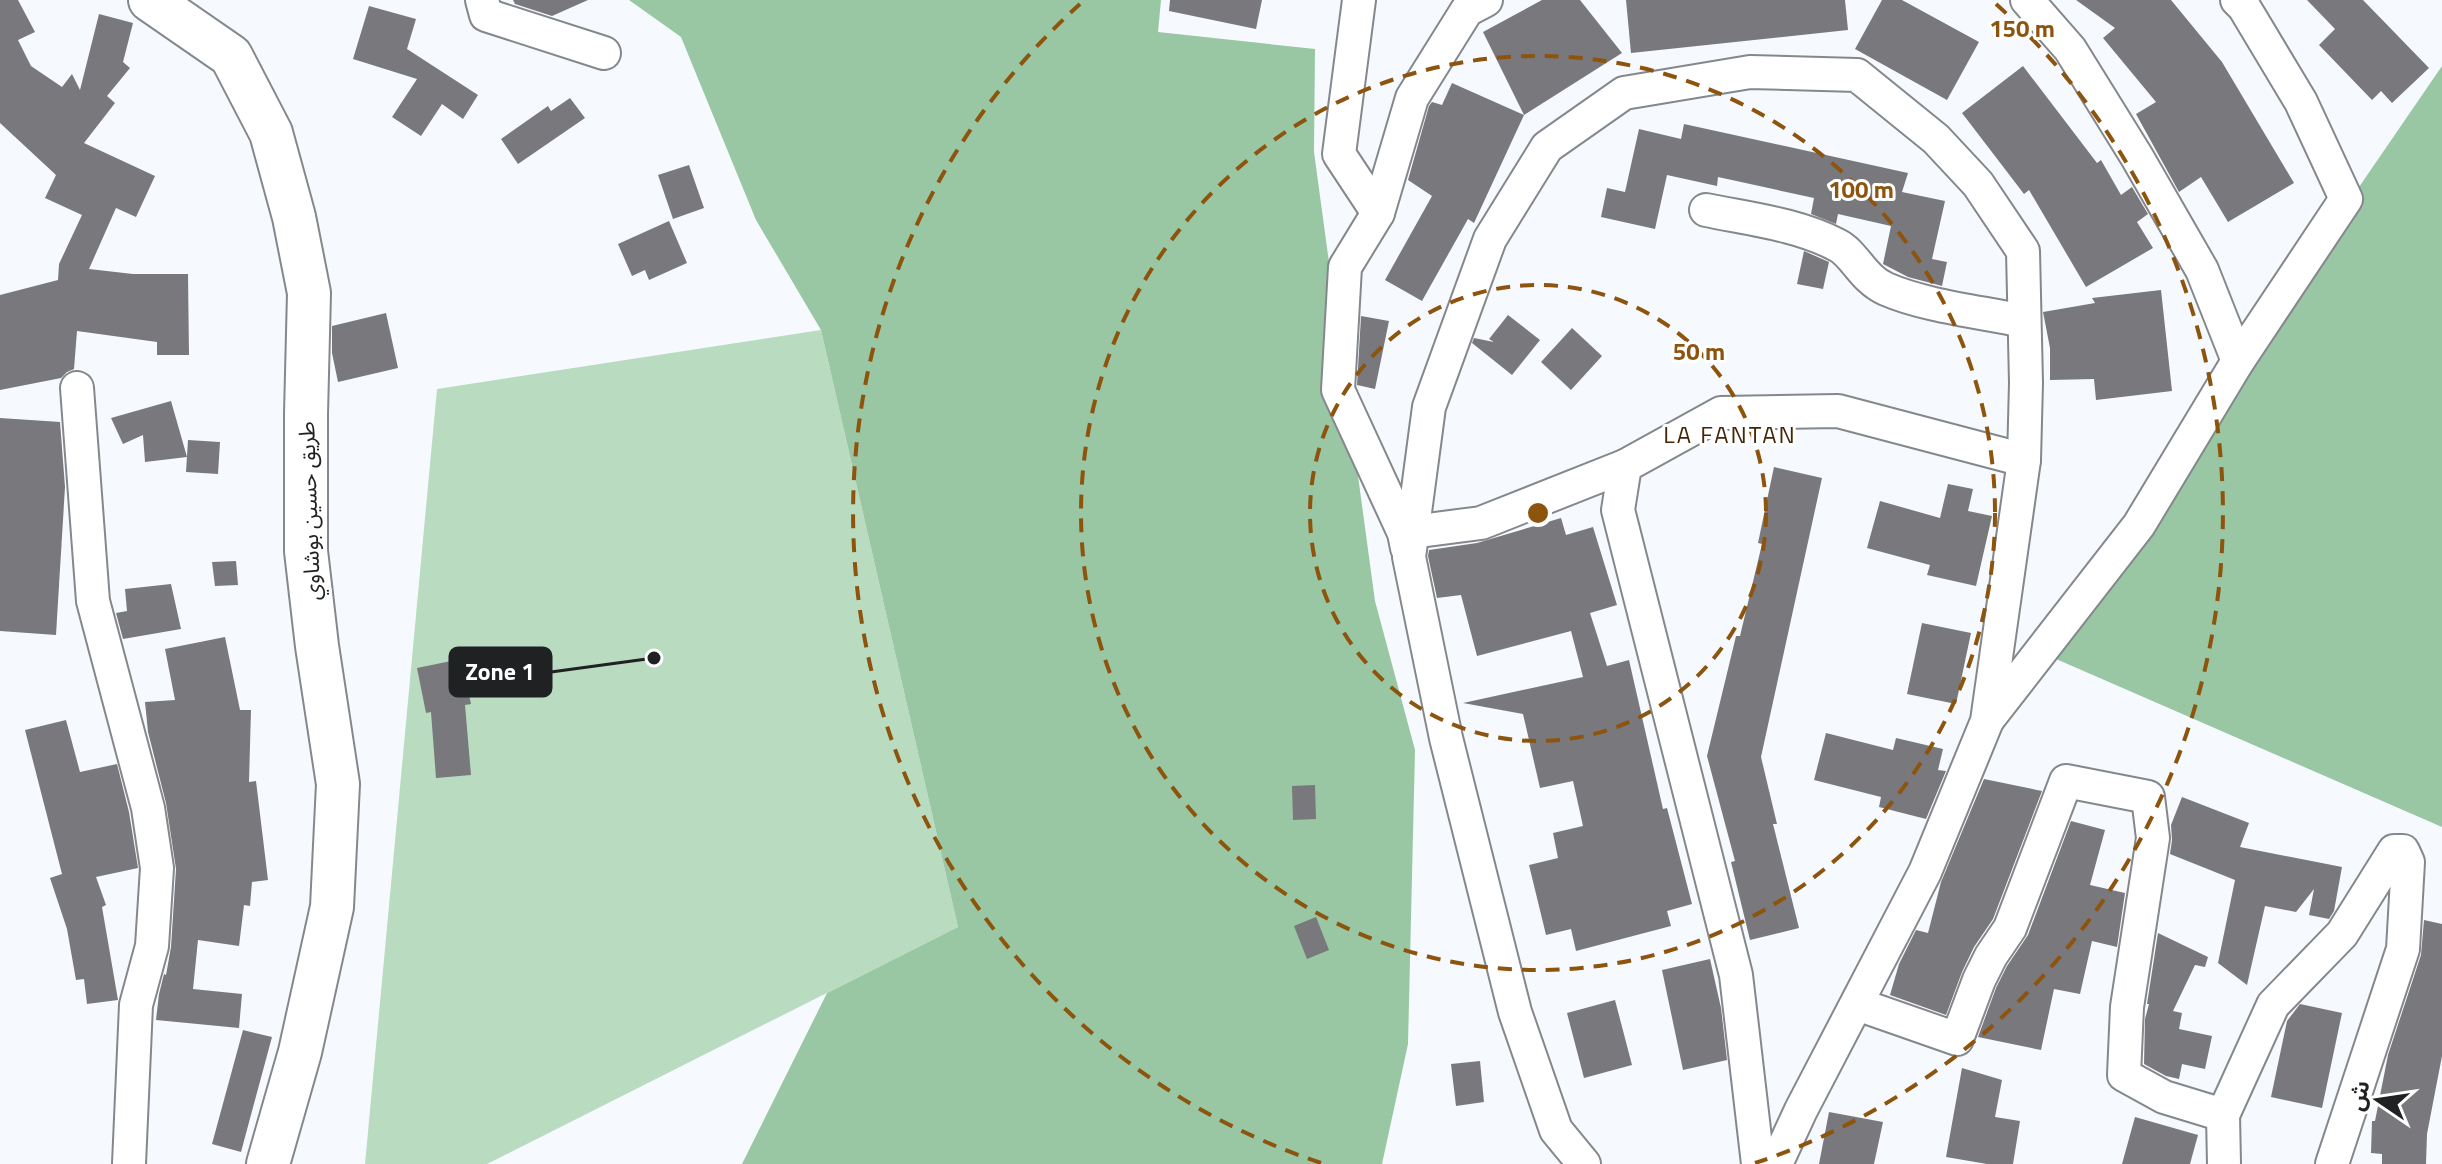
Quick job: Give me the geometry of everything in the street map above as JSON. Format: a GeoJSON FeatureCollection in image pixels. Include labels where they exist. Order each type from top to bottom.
{"type":"FeatureCollection","features":[{"type":"Feature","properties":{"kind":"street","name":"طريق حسين بوشاوي"},"geometry":{"type":"LineString","coordinates":[[150,0],[231,56],[271,133],[294,217],[309,293],[306,551],[338,784],[332,907],[300,1052],[268,1164]]}},
{"type":"Feature","properties":{"kind":"street"},"geometry":{"type":"LineString","coordinates":[[482,0],[486,15],[604,53]]}},
{"type":"Feature","properties":{"kind":"street"},"geometry":{"type":"LineString","coordinates":[[1359,0],[1339,154],[1378,213]]}},
{"type":"Feature","properties":{"kind":"street"},"geometry":{"type":"LineString","coordinates":[[1486,0],[1467,10],[1412,98],[1378,213],[1345,267],[1338,390],[1409,540],[1446,738],[1515,1012],[1556,1130],[1584,1164]]}},
{"type":"Feature","properties":{"kind":"street"},"geometry":{"type":"LineString","coordinates":[[2027,0],[2070,49],[2137,157],[2202,270],[2238,361]]}},
{"type":"Feature","properties":{"kind":"street"},"geometry":{"type":"LineString","coordinates":[[1987,721],[2139,525],[2238,361],[2346,199],[2301,102],[2237,0]]}},
{"type":"Feature","properties":{"kind":"street"},"geometry":{"type":"LineString","coordinates":[[1409,540],[1429,407],[1490,239],[1547,147],[1624,93],[1750,72],[1857,75],[1936,139],[1978,184],[2023,251],[2024,460],[1987,721],[1925,872],[1776,1164]]}},
{"type":"Feature","properties":{"kind":"street"},"geometry":{"type":"LineString","coordinates":[[1706,210],[1798,230],[1840,246],[1881,288],[1903,296],[2023,321]]}},
{"type":"Feature","properties":{"kind":"street"},"geometry":{"type":"LineString","coordinates":[[77,388],[93,601],[148,808],[157,868],[152,946],[136,1005],[129,1164]]}},
{"type":"Feature","properties":{"kind":"street"},"geometry":{"type":"LineString","coordinates":[[1409,540],[1481,523],[1625,466],[1721,413],[1838,411],[2024,460]]}},
{"type":"Feature","properties":{"kind":"street"},"geometry":{"type":"LineString","coordinates":[[1625,466],[1618,510],[1736,975],[1758,1164]]}},
{"type":"Feature","properties":{"kind":"street"},"geometry":{"type":"LineString","coordinates":[[1857,1004],[1957,1039],[1979,980],[2010,928],[2066,781],[2148,797],[2153,838],[2127,1007],[2124,1075],[2164,1097],[2223,1115]]}},
{"type":"Feature","properties":{"kind":"street"},"geometry":{"type":"LineString","coordinates":[[2224,1164],[2223,1115],[2273,1005],[2342,934],[2394,851],[2403,851],[2408,862],[2403,949],[2332,1164]]}},
{"type":"Feature","properties":{"kind":"green space"},"geometry":{"type":"Polygon","coordinates":[[[629,0],[1161,0],[1158,32],[1315,49],[1314,152],[1375,601],[1415,750],[1408,1044],[1382,1164],[742,1164],[827,993],[958,927],[821,330],[756,220],[681,37],[629,0]]]}},
{"type":"Feature","properties":{"kind":"green space"},"geometry":{"type":"Polygon","coordinates":[[[2442,66],[2442,827],[2040,652],[2442,66]]]}},
{"type":"Feature","properties":{"kind":"green space"},"geometry":{"type":"Polygon","coordinates":[[[821,330],[958,927],[487,1164],[365,1164],[437,389],[821,330]]]}},
{"type":"Feature","properties":{"kind":"building"},"geometry":{"type":"Polygon","coordinates":[[[0,0],[18,0],[35,32],[18,40],[31,66],[62,87],[72,74],[80,90],[99,14],[133,23],[123,62],[130,68],[107,96],[115,103],[84,143],[155,176],[136,217],[116,208],[89,269],[133,274],[188,274],[189,355],[157,355],[157,342],[77,331],[74,369],[61,378],[0,390],[0,295],[58,280],[59,264],[82,215],[45,198],[56,175],[0,123],[0,0]]]}},
{"type":"Feature","properties":{"kind":"building"},"geometry":{"type":"Polygon","coordinates":[[[513,0],[588,0],[552,16],[515,4],[513,0]]]}},
{"type":"Feature","properties":{"kind":"building"},"geometry":{"type":"Polygon","coordinates":[[[1170,0],[1262,0],[1256,29],[1169,11],[1170,0]]]}},
{"type":"Feature","properties":{"kind":"building"},"geometry":{"type":"Polygon","coordinates":[[[1542,0],[1580,0],[1622,53],[1524,115],[1483,32],[1542,0]]]}},
{"type":"Feature","properties":{"kind":"building"},"geometry":{"type":"Polygon","coordinates":[[[1626,0],[1845,0],[1848,30],[1631,53],[1626,0]]]}},
{"type":"Feature","properties":{"kind":"building"},"geometry":{"type":"Polygon","coordinates":[[[1882,0],[1902,0],[1979,42],[1947,100],[1855,49],[1882,0]]]}},
{"type":"Feature","properties":{"kind":"building"},"geometry":{"type":"Polygon","coordinates":[[[2076,0],[2171,0],[2222,62],[2294,183],[2228,222],[2201,177],[2179,192],[2136,114],[2156,102],[2103,38],[2115,28],[2076,0]]]}},
{"type":"Feature","properties":{"kind":"building"},"geometry":{"type":"Polygon","coordinates":[[[2307,0],[2363,0],[2429,68],[2392,103],[2381,91],[2372,100],[2319,45],[2335,29],[2307,0]]]}},
{"type":"Feature","properties":{"kind":"building"},"geometry":{"type":"Polygon","coordinates":[[[369,6],[416,19],[407,49],[478,95],[463,119],[442,104],[421,136],[392,117],[417,79],[353,59],[369,6]]]}},
{"type":"Feature","properties":{"kind":"building"},"geometry":{"type":"Polygon","coordinates":[[[2023,66],[2097,163],[2101,160],[2121,195],[2132,187],[2148,214],[2137,222],[2153,248],[2086,287],[2029,190],[2024,194],[1962,113],[2023,66]]]}},
{"type":"Feature","properties":{"kind":"building"},"geometry":{"type":"Polygon","coordinates":[[[1452,83],[1524,115],[1474,223],[1468,219],[1422,301],[1385,280],[1432,196],[1408,180],[1429,106],[1432,102],[1442,105],[1452,83]]]}},
{"type":"Feature","properties":{"kind":"building"},"geometry":{"type":"Polygon","coordinates":[[[570,98],[585,118],[518,164],[501,139],[548,106],[551,111],[570,98]]]}},
{"type":"Feature","properties":{"kind":"building"},"geometry":{"type":"Polygon","coordinates":[[[1684,124],[1908,173],[1902,192],[1945,201],[1932,259],[1947,262],[1942,286],[1908,277],[1883,264],[1891,226],[1838,214],[1836,224],[1811,214],[1814,198],[1718,177],[1717,186],[1667,175],[1655,229],[1601,217],[1607,188],[1625,192],[1639,129],[1681,139],[1684,124]]]}},
{"type":"Feature","properties":{"kind":"building"},"geometry":{"type":"Polygon","coordinates":[[[689,165],[704,208],[673,219],[658,175],[689,165]]]}},
{"type":"Feature","properties":{"kind":"building"},"geometry":{"type":"Polygon","coordinates":[[[669,221],[687,263],[649,280],[645,270],[632,276],[618,244],[669,221]]]}},
{"type":"Feature","properties":{"kind":"building"},"geometry":{"type":"Polygon","coordinates":[[[1804,251],[1829,262],[1823,289],[1797,284],[1804,251]]]}},
{"type":"Feature","properties":{"kind":"building"},"geometry":{"type":"Polygon","coordinates":[[[2161,290],[2172,391],[2096,400],[2094,379],[2050,380],[2050,348],[2043,312],[2095,303],[2092,298],[2161,290]]]}},
{"type":"Feature","properties":{"kind":"building"},"geometry":{"type":"Polygon","coordinates":[[[386,313],[398,368],[338,382],[332,353],[332,326],[386,313]]]}},
{"type":"Feature","properties":{"kind":"building"},"geometry":{"type":"Polygon","coordinates":[[[1508,315],[1540,340],[1512,375],[1472,343],[1474,338],[1494,342],[1489,339],[1508,315]]]}},
{"type":"Feature","properties":{"kind":"building"},"geometry":{"type":"Polygon","coordinates":[[[1361,316],[1389,321],[1375,389],[1357,385],[1361,316]]]}},
{"type":"Feature","properties":{"kind":"building"},"geometry":{"type":"Polygon","coordinates":[[[1572,328],[1602,356],[1571,390],[1541,362],[1572,328]]]}},
{"type":"Feature","properties":{"kind":"building"},"geometry":{"type":"Polygon","coordinates":[[[171,401],[187,457],[145,462],[143,435],[123,444],[111,418],[171,401]]]}},
{"type":"Feature","properties":{"kind":"building"},"geometry":{"type":"Polygon","coordinates":[[[0,418],[60,422],[65,487],[56,635],[0,631],[0,418]]]}},
{"type":"Feature","properties":{"kind":"building"},"geometry":{"type":"Polygon","coordinates":[[[188,440],[220,442],[218,474],[186,472],[188,440]]]}},
{"type":"Feature","properties":{"kind":"building"},"geometry":{"type":"Polygon","coordinates":[[[1774,467],[1822,478],[1761,757],[1777,824],[1773,824],[1799,928],[1750,940],[1731,862],[1735,861],[1707,756],[1762,544],[1758,543],[1774,467]]]}},
{"type":"Feature","properties":{"kind":"building"},"geometry":{"type":"Polygon","coordinates":[[[1948,484],[1973,489],[1968,511],[1992,516],[1976,586],[1927,575],[1930,565],[1867,548],[1880,501],[1940,518],[1948,484]]]}},
{"type":"Feature","properties":{"kind":"building"},"geometry":{"type":"Polygon","coordinates":[[[1561,518],[1566,535],[1593,527],[1617,605],[1590,613],[1607,666],[1629,660],[1663,809],[1667,808],[1692,904],[1667,911],[1671,926],[1576,951],[1571,929],[1546,935],[1529,865],[1558,858],[1553,833],[1583,826],[1573,781],[1540,788],[1523,714],[1463,703],[1583,677],[1571,631],[1477,656],[1461,595],[1437,598],[1428,556],[1429,550],[1477,543],[1561,518]]]}},
{"type":"Feature","properties":{"kind":"building"},"geometry":{"type":"Polygon","coordinates":[[[236,561],[238,585],[215,586],[212,562],[236,561]]]}},
{"type":"Feature","properties":{"kind":"building"},"geometry":{"type":"Polygon","coordinates":[[[171,584],[181,629],[123,639],[116,613],[127,611],[125,589],[171,584]]]}},
{"type":"Feature","properties":{"kind":"building"},"geometry":{"type":"Polygon","coordinates":[[[1922,623],[1971,633],[1956,704],[1907,694],[1922,623]]]}},
{"type":"Feature","properties":{"kind":"building"},"geometry":{"type":"Polygon","coordinates":[[[225,637],[240,710],[251,710],[249,782],[256,781],[268,880],[252,882],[250,906],[244,905],[239,946],[198,940],[193,989],[242,994],[239,1028],[156,1020],[171,947],[176,869],[166,803],[148,732],[145,702],[175,700],[165,649],[225,637]]]}},
{"type":"Feature","properties":{"kind":"building"},"geometry":{"type":"Polygon","coordinates":[[[461,659],[471,704],[465,705],[471,775],[436,778],[431,712],[426,713],[417,668],[461,659]]]}},
{"type":"Feature","properties":{"kind":"building"},"geometry":{"type":"Polygon","coordinates":[[[66,720],[80,772],[117,764],[129,812],[138,868],[96,877],[106,905],[102,907],[118,1000],[87,1004],[84,979],[76,980],[67,929],[50,878],[62,874],[25,730],[66,720]]]}},
{"type":"Feature","properties":{"kind":"building"},"geometry":{"type":"Polygon","coordinates":[[[1826,733],[1893,750],[1896,738],[1943,749],[1938,770],[1946,771],[1926,819],[1879,807],[1881,797],[1814,780],[1826,733]]]}},
{"type":"Feature","properties":{"kind":"building"},"geometry":{"type":"Polygon","coordinates":[[[1984,779],[2042,791],[1993,919],[1974,947],[1946,1015],[1890,995],[1899,964],[1916,930],[1928,933],[1941,882],[1984,779]]]}},
{"type":"Feature","properties":{"kind":"building"},"geometry":{"type":"Polygon","coordinates":[[[1315,785],[1316,819],[1293,820],[1292,786],[1315,785]]]}},
{"type":"Feature","properties":{"kind":"building"},"geometry":{"type":"Polygon","coordinates":[[[2182,797],[2249,823],[2240,847],[2342,867],[2334,911],[2329,919],[2309,915],[2314,889],[2296,912],[2265,906],[2247,985],[2218,963],[2235,880],[2170,854],[2171,825],[2182,797]]]}},
{"type":"Feature","properties":{"kind":"building"},"geometry":{"type":"Polygon","coordinates":[[[2071,821],[2105,830],[2090,885],[2125,893],[2117,947],[2092,941],[2080,994],[2054,989],[2041,1050],[1978,1037],[1996,988],[2028,935],[2071,821]]]}},
{"type":"Feature","properties":{"kind":"building"},"geometry":{"type":"Polygon","coordinates":[[[1316,917],[1329,950],[1307,959],[1294,926],[1316,917]]]}},
{"type":"Feature","properties":{"kind":"building"},"geometry":{"type":"Polygon","coordinates":[[[2424,920],[2442,924],[2442,1056],[2427,1134],[2426,1164],[2382,1164],[2382,1154],[2371,1153],[2372,1121],[2375,1121],[2388,1055],[2421,955],[2424,920]]]}},
{"type":"Feature","properties":{"kind":"building"},"geometry":{"type":"Polygon","coordinates":[[[2158,933],[2208,957],[2205,967],[2195,965],[2173,1011],[2182,1013],[2179,1029],[2212,1036],[2205,1069],[2182,1064],[2179,1079],[2144,1064],[2145,1019],[2158,933]]]}},
{"type":"Feature","properties":{"kind":"building"},"geometry":{"type":"Polygon","coordinates":[[[1710,959],[1721,1008],[1727,1060],[1683,1070],[1662,970],[1710,959]]]}},
{"type":"Feature","properties":{"kind":"building"},"geometry":{"type":"Polygon","coordinates":[[[1615,1000],[1632,1065],[1584,1078],[1567,1013],[1615,1000]]]}},
{"type":"Feature","properties":{"kind":"building"},"geometry":{"type":"Polygon","coordinates":[[[2300,1004],[2342,1013],[2322,1108],[2271,1097],[2287,1021],[2300,1004]]]}},
{"type":"Feature","properties":{"kind":"building"},"geometry":{"type":"Polygon","coordinates":[[[243,1030],[272,1037],[241,1152],[212,1144],[243,1030]]]}},
{"type":"Feature","properties":{"kind":"building"},"geometry":{"type":"Polygon","coordinates":[[[1480,1061],[1484,1102],[1456,1106],[1451,1064],[1480,1061]]]}},
{"type":"Feature","properties":{"kind":"building"},"geometry":{"type":"Polygon","coordinates":[[[1962,1068],[2002,1080],[1995,1117],[2020,1121],[2013,1164],[1987,1164],[1946,1157],[1962,1068]]]}},
{"type":"Feature","properties":{"kind":"building"},"geometry":{"type":"Polygon","coordinates":[[[1829,1112],[1883,1122],[1874,1164],[1819,1164],[1829,1112]]]}},
{"type":"Feature","properties":{"kind":"building"},"geometry":{"type":"Polygon","coordinates":[[[2135,1117],[2198,1135],[2190,1164],[2122,1164],[2135,1117]]]}},
{"type":"Feature","properties":{"kind":"place","name":"Zone 1"},"geometry":{"type":"Point","coordinates":[654,658]}},
{"type":"Feature","properties":{"kind":"district","name":"LA FANTAN"},"geometry":{"type":"Point","coordinates":[1730,434]}}]}
